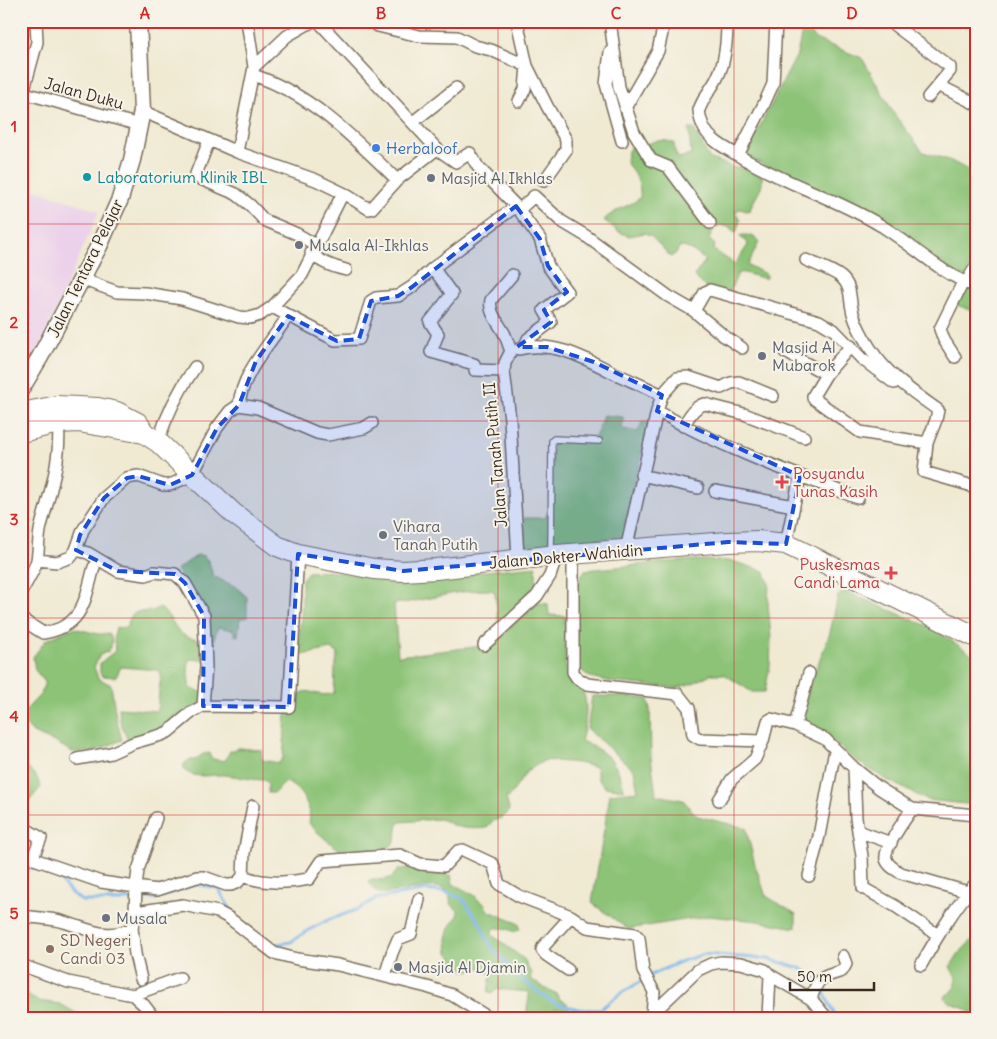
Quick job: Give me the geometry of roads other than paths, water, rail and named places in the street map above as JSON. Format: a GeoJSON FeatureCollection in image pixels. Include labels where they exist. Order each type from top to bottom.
{"type":"FeatureCollection","features":[{"type":"Feature","properties":{"kind":"highway","name":"Jalan Dokter Wahidin"},"geometry":{"type":"LineString","coordinates":[[21,413],[57,406],[98,408],[117,412],[138,423],[151,438],[247,526],[277,546],[298,554],[374,569],[403,571],[436,569],[518,558],[741,541],[786,544],[976,637]]}},
{"type":"Feature","properties":{"kind":"highway"},"geometry":{"type":"LineString","coordinates":[[21,432],[58,423],[78,422],[151,438]]}},
{"type":"Feature","properties":{"kind":"main road","name":"Jalan Tentara Pelajar"},"geometry":{"type":"LineString","coordinates":[[21,389],[81,279],[120,199],[132,160],[140,118],[138,21]]}},
{"type":"Feature","properties":{"kind":"street"},"geometry":{"type":"LineString","coordinates":[[21,22],[29,21]]}},
{"type":"Feature","properties":{"kind":"street"},"geometry":{"type":"LineString","coordinates":[[22,93],[36,42],[36,21]]}},
{"type":"Feature","properties":{"kind":"street"},"geometry":{"type":"LineString","coordinates":[[237,152],[253,71],[247,21]]}},
{"type":"Feature","properties":{"kind":"street"},"geometry":{"type":"LineString","coordinates":[[253,71],[287,36],[313,21]]}},
{"type":"Feature","properties":{"kind":"street"},"geometry":{"type":"LineString","coordinates":[[318,21],[437,149],[456,162],[470,153],[478,167],[517,208],[540,239],[548,266],[567,292],[544,310],[551,322],[528,339],[524,348]]}},
{"type":"Feature","properties":{"kind":"street"},"geometry":{"type":"LineString","coordinates":[[372,21],[378,26],[419,36],[457,37],[527,66]]}},
{"type":"Feature","properties":{"kind":"street"},"geometry":{"type":"LineString","coordinates":[[518,21],[527,66],[546,106],[566,140],[566,150],[544,181]]}},
{"type":"Feature","properties":{"kind":"street"},"geometry":{"type":"LineString","coordinates":[[610,21],[619,87],[634,132],[651,160],[668,167],[710,223]]}},
{"type":"Feature","properties":{"kind":"street"},"geometry":{"type":"LineString","coordinates":[[626,108],[658,51],[662,33],[662,21]]}},
{"type":"Feature","properties":{"kind":"street"},"geometry":{"type":"LineString","coordinates":[[727,21],[723,63],[718,77],[705,95],[699,110],[704,130],[718,143],[771,174],[842,204],[880,225],[950,275],[976,286]]}},
{"type":"Feature","properties":{"kind":"street"},"geometry":{"type":"LineString","coordinates":[[738,155],[772,84],[776,21]]}},
{"type":"Feature","properties":{"kind":"street"},"geometry":{"type":"LineString","coordinates":[[889,21],[950,67],[950,70],[928,97]]}},
{"type":"Feature","properties":{"kind":"street"},"geometry":{"type":"LineString","coordinates":[[612,41],[606,84],[622,141]]}},
{"type":"Feature","properties":{"kind":"street"},"geometry":{"type":"LineString","coordinates":[[518,101],[525,89],[527,66]]}},
{"type":"Feature","properties":{"kind":"street"},"geometry":{"type":"LineString","coordinates":[[253,71],[295,93],[346,130],[397,180],[437,149]]}},
{"type":"Feature","properties":{"kind":"street"},"geometry":{"type":"LineString","coordinates":[[938,85],[976,104]]}},
{"type":"Feature","properties":{"kind":"street"},"geometry":{"type":"LineString","coordinates":[[413,122],[456,88]]}},
{"type":"Feature","properties":{"kind":"street","name":"Jalan Duku"},"geometry":{"type":"LineString","coordinates":[[22,93],[140,118],[209,140],[316,180],[343,193],[368,209],[371,209],[397,180]]}},
{"type":"Feature","properties":{"kind":"street"},"geometry":{"type":"LineString","coordinates":[[209,140],[196,177],[236,194],[264,220],[297,234],[314,249],[316,258],[330,266],[346,270]]}},
{"type":"Feature","properties":{"kind":"street"},"geometry":{"type":"LineString","coordinates":[[81,279],[117,292],[146,293],[182,299],[245,318],[260,315],[272,307],[302,275],[343,193]]}},
{"type":"Feature","properties":{"kind":"street"},"geometry":{"type":"LineString","coordinates":[[272,307],[337,340],[357,339],[360,337],[370,302],[376,298],[398,296],[412,288],[433,268],[534,196],[562,221],[586,236],[668,296],[694,311],[742,348]]}},
{"type":"Feature","properties":{"kind":"street"},"geometry":{"type":"LineString","coordinates":[[806,260],[844,281],[851,296],[852,309],[870,348],[884,366],[905,387],[938,410],[927,443],[924,472],[969,485],[976,490]]}},
{"type":"Feature","properties":{"kind":"street"},"geometry":{"type":"LineString","coordinates":[[433,268],[452,294],[430,322],[438,334],[431,352],[474,364],[475,370],[504,371]]}},
{"type":"Feature","properties":{"kind":"street"},"geometry":{"type":"LineString","coordinates":[[512,275],[491,300],[490,305],[492,313],[505,334],[511,351],[524,348],[547,347],[566,351],[594,362],[662,395]]}},
{"type":"Feature","properties":{"kind":"street"},"geometry":{"type":"LineString","coordinates":[[955,357],[944,340],[940,329],[963,282]]}},
{"type":"Feature","properties":{"kind":"street"},"geometry":{"type":"LineString","coordinates":[[694,311],[707,291],[725,293],[819,321],[834,330],[862,359],[894,383],[905,387]]}},
{"type":"Feature","properties":{"kind":"street"},"geometry":{"type":"LineString","coordinates":[[37,560],[50,562],[71,557],[76,550],[80,535],[104,498],[127,478],[138,476],[163,486],[170,486],[192,475],[217,428],[238,405],[240,396],[256,361],[275,337],[288,316]]}},
{"type":"Feature","properties":{"kind":"street"},"geometry":{"type":"LineString","coordinates":[[851,346],[826,374],[814,398],[860,432],[927,443]]}},
{"type":"Feature","properties":{"kind":"street","name":"Jalan Tanah Putih II"},"geometry":{"type":"LineString","coordinates":[[511,351],[505,363],[504,371],[510,419],[518,558]]}},
{"type":"Feature","properties":{"kind":"street"},"geometry":{"type":"LineString","coordinates":[[784,352],[826,374]]}},
{"type":"Feature","properties":{"kind":"street"},"geometry":{"type":"LineString","coordinates":[[151,438],[162,429],[184,383],[195,367]]}},
{"type":"Feature","properties":{"kind":"street"},"geometry":{"type":"LineString","coordinates":[[626,550],[641,475],[662,395],[677,378],[688,377],[721,388],[739,382],[773,396]]}},
{"type":"Feature","properties":{"kind":"street"},"geometry":{"type":"LineString","coordinates":[[683,426],[696,408],[705,404],[744,414],[804,437]]}},
{"type":"Feature","properties":{"kind":"street"},"geometry":{"type":"LineString","coordinates":[[238,405],[258,408],[317,433],[328,435],[364,428],[372,423]]}},
{"type":"Feature","properties":{"kind":"street"},"geometry":{"type":"LineString","coordinates":[[657,412],[712,440],[858,498]]}},
{"type":"Feature","properties":{"kind":"street"},"geometry":{"type":"LineString","coordinates":[[21,592],[37,560],[40,529],[51,493],[58,452],[60,438],[58,423]]}},
{"type":"Feature","properties":{"kind":"street"},"geometry":{"type":"LineString","coordinates":[[641,475],[698,488]]}},
{"type":"Feature","properties":{"kind":"street"},"geometry":{"type":"LineString","coordinates":[[786,544],[800,476]]}},
{"type":"Feature","properties":{"kind":"street"},"geometry":{"type":"LineString","coordinates":[[715,491],[794,506]]}},
{"type":"Feature","properties":{"kind":"street"},"geometry":{"type":"LineString","coordinates":[[76,550],[88,553],[118,571],[146,575],[154,572],[175,574],[185,584],[204,616],[207,706]]}},
{"type":"Feature","properties":{"kind":"street"},"geometry":{"type":"LineString","coordinates":[[77,759],[111,754],[133,743],[161,735],[168,732],[192,712],[207,706],[289,707],[298,554]]}},
{"type":"Feature","properties":{"kind":"street"},"geometry":{"type":"LineString","coordinates":[[484,645],[537,596],[550,576],[560,555]]}},
{"type":"Feature","properties":{"kind":"street"},"geometry":{"type":"LineString","coordinates":[[560,555],[573,672],[577,678],[587,684],[678,694],[689,708],[693,735],[696,738],[763,741]]}},
{"type":"Feature","properties":{"kind":"street"},"geometry":{"type":"LineString","coordinates":[[21,619],[43,633],[62,629],[78,616],[87,593],[94,566]]}},
{"type":"Feature","properties":{"kind":"street"},"geometry":{"type":"LineString","coordinates":[[795,726],[809,673]]}},
{"type":"Feature","properties":{"kind":"street"},"geometry":{"type":"LineString","coordinates":[[719,800],[732,779],[755,759],[763,741],[768,721],[771,719],[795,726],[824,739],[854,768],[879,788],[912,809],[976,815]]}},
{"type":"Feature","properties":{"kind":"street"},"geometry":{"type":"LineString","coordinates":[[809,876],[819,836],[835,750]]}},
{"type":"Feature","properties":{"kind":"street"},"geometry":{"type":"LineString","coordinates":[[854,768],[863,888],[895,906],[938,935]]}},
{"type":"Feature","properties":{"kind":"street"},"geometry":{"type":"LineString","coordinates":[[136,899],[197,877],[204,877],[226,885],[238,882],[243,876],[252,806]]}},
{"type":"Feature","properties":{"kind":"street"},"geometry":{"type":"LineString","coordinates":[[912,809],[891,843],[886,854],[886,860],[895,869],[907,875],[968,892]]}},
{"type":"Feature","properties":{"kind":"street"},"geometry":{"type":"LineString","coordinates":[[141,979],[135,954],[132,928],[138,870],[156,818]]}},
{"type":"Feature","properties":{"kind":"street"},"geometry":{"type":"LineString","coordinates":[[21,826],[41,838],[33,857],[34,859],[101,882],[136,899],[218,912],[229,918],[274,953],[385,976],[452,995],[489,1018]]}},
{"type":"Feature","properties":{"kind":"street"},"geometry":{"type":"LineString","coordinates":[[858,831],[891,843]]}},
{"type":"Feature","properties":{"kind":"street"},"geometry":{"type":"LineString","coordinates":[[243,876],[255,881],[297,881],[309,879],[320,861],[400,854],[420,864],[444,866],[458,851],[463,850],[494,865],[498,882],[519,896],[570,916],[587,927],[637,936],[640,941],[646,977],[655,995],[650,1016]]}},
{"type":"Feature","properties":{"kind":"street"},"geometry":{"type":"LineString","coordinates":[[921,965],[938,935],[976,883]]}},
{"type":"Feature","properties":{"kind":"street"},"geometry":{"type":"LineString","coordinates":[[385,976],[398,939],[411,934],[419,899]]}},
{"type":"Feature","properties":{"kind":"street"},"geometry":{"type":"LineString","coordinates":[[21,916],[62,921],[98,934],[122,933],[132,928]]}},
{"type":"Feature","properties":{"kind":"street"},"geometry":{"type":"LineString","coordinates":[[568,970],[542,950],[570,916]]}},
{"type":"Feature","properties":{"kind":"street"},"geometry":{"type":"LineString","coordinates":[[811,999],[818,981],[842,971],[846,964],[843,956]]}},
{"type":"Feature","properties":{"kind":"street"},"geometry":{"type":"LineString","coordinates":[[650,1016],[698,970],[721,962],[741,963],[765,970],[770,975],[811,999],[827,1017]]}},
{"type":"Feature","properties":{"kind":"street"},"geometry":{"type":"LineString","coordinates":[[21,965],[68,982],[133,995],[154,1018]]}},
{"type":"Feature","properties":{"kind":"street"},"geometry":{"type":"LineString","coordinates":[[768,1018],[770,975]]}},
{"type":"Feature","properties":{"kind":"street"},"geometry":{"type":"LineString","coordinates":[[133,995],[180,978]]}},
{"type":"Feature","properties":{"kind":"street"},"geometry":{"type":"LineString","coordinates":[[650,1016],[664,1018]]}},
{"type":"Feature","properties":{"kind":"lane"},"geometry":{"type":"LineString","coordinates":[[963,282],[976,261]]}},
{"type":"Feature","properties":{"kind":"lane"},"geometry":{"type":"LineString","coordinates":[[560,555],[552,441],[554,439],[599,441]]}},
{"type":"Feature","properties":{"kind":"waterway"},"geometry":{"type":"LineString","coordinates":[[21,867],[52,871],[71,893],[82,901],[120,901],[132,899]]}},
{"type":"Feature","properties":{"kind":"waterway"},"geometry":{"type":"LineString","coordinates":[[138,898],[157,898],[195,884],[218,888],[235,917]]}},
{"type":"Feature","properties":{"kind":"waterway"},"geometry":{"type":"LineString","coordinates":[[270,944],[291,942],[328,920],[359,909],[375,899],[426,890],[444,892],[462,898],[480,923],[491,947],[518,976],[555,1003],[578,1009],[599,1010],[620,994],[655,973],[705,954],[768,959],[800,968],[817,979]]}},
{"type":"Feature","properties":{"kind":"waterway"},"geometry":{"type":"LineString","coordinates":[[820,984],[836,1018]]}},
{"type":"Feature","properties":{"kind":"place","name":"Herbaloof"},"geometry":{"type":"Point","coordinates":[376,148]}},
{"type":"Feature","properties":{"kind":"place","name":"Laboratorium Klinik IBL"},"geometry":{"type":"Point","coordinates":[87,177]}},
{"type":"Feature","properties":{"kind":"place","name":"Masjid Al Ikhlas"},"geometry":{"type":"Point","coordinates":[431,178]}},
{"type":"Feature","properties":{"kind":"place","name":"Musala Al-Ikhlas"},"geometry":{"type":"Point","coordinates":[299,245]}},
{"type":"Feature","properties":{"kind":"place","name":"Masjid Al Mubarok"},"geometry":{"type":"Point","coordinates":[762,356]}},
{"type":"Feature","properties":{"kind":"place","name":"Posyandu Tunas Kasih"},"geometry":{"type":"Point","coordinates":[782,482]}},
{"type":"Feature","properties":{"kind":"place","name":"Vihara Tanah Putih"},"geometry":{"type":"Point","coordinates":[383,535]}},
{"type":"Feature","properties":{"kind":"place","name":"Puskesmas Candi Lama"},"geometry":{"type":"Point","coordinates":[891,573]}},
{"type":"Feature","properties":{"kind":"place","name":"Musala"},"geometry":{"type":"Point","coordinates":[106,918]}},
{"type":"Feature","properties":{"kind":"place","name":"SD Negeri Candi 03"},"geometry":{"type":"Point","coordinates":[50,949]}},
{"type":"Feature","properties":{"kind":"place","name":"Masjid Al Djamin"},"geometry":{"type":"Point","coordinates":[398,967]}}]}
